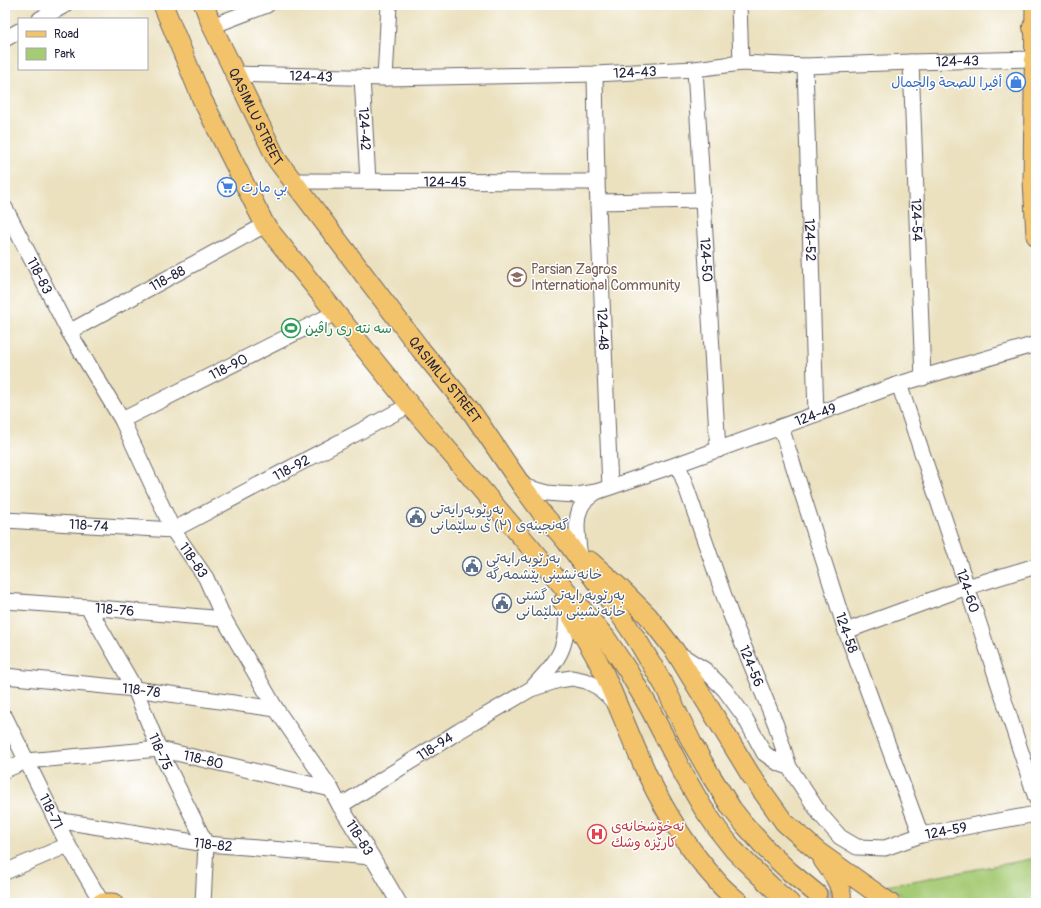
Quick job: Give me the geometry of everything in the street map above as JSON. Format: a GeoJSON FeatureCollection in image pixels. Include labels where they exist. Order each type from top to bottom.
{"type":"FeatureCollection","features":[{"type":"Feature","properties":{"kind":"main road"},"geometry":{"type":"LineString","coordinates":[[163,5],[202,99],[265,225],[410,405],[606,638],[628,671],[650,709],[703,808],[734,850],[776,892],[790,903]]}},
{"type":"Feature","properties":{"kind":"main road","name":"QASIMLU STREET"},"geometry":{"type":"LineString","coordinates":[[204,5],[234,74],[277,160],[421,350],[471,411],[522,486],[542,513],[575,551],[640,643],[665,687],[707,770],[736,814],[767,850],[790,872],[817,894]]}},
{"type":"Feature","properties":{"kind":"main road"},"geometry":{"type":"LineString","coordinates":[[1034,5],[1035,29],[1032,181],[1036,236]]}},
{"type":"Feature","properties":{"kind":"main road"},"geometry":{"type":"LineString","coordinates":[[530,547],[594,654],[620,710],[648,777],[666,811],[685,841],[730,903]]}},
{"type":"Feature","properties":{"kind":"main road"},"geometry":{"type":"LineString","coordinates":[[575,551],[592,562],[618,586],[648,616],[675,651],[750,774],[784,822],[817,851],[890,903]]}},
{"type":"Feature","properties":{"kind":"main road"},"geometry":{"type":"LineString","coordinates":[[817,851],[838,883],[842,898],[840,903]]}},
{"type":"Feature","properties":{"kind":"main road"},"geometry":{"type":"LineString","coordinates":[[716,882],[740,903]]}},
{"type":"Feature","properties":{"kind":"main road"},"geometry":{"type":"LineString","coordinates":[[102,903],[113,903]]}},
{"type":"Feature","properties":{"kind":"street"},"geometry":{"type":"LineString","coordinates":[[42,18],[65,5]]}},
{"type":"Feature","properties":{"kind":"street"},"geometry":{"type":"LineString","coordinates":[[212,26],[267,5]]}},
{"type":"Feature","properties":{"kind":"street"},"geometry":{"type":"LineString","coordinates":[[385,78],[389,5]]}},
{"type":"Feature","properties":{"kind":"street"},"geometry":{"type":"LineString","coordinates":[[739,5],[741,62]]}},
{"type":"Feature","properties":{"kind":"street"},"geometry":{"type":"LineString","coordinates":[[5,39],[18,32]]}},
{"type":"Feature","properties":{"kind":"street","name":"124-43"},"geometry":{"type":"LineString","coordinates":[[234,74],[385,78],[595,74],[695,69],[741,62],[805,66],[1034,59]]}},
{"type":"Feature","properties":{"kind":"street","name":"124-54"},"geometry":{"type":"LineString","coordinates":[[911,62],[923,378]]}},
{"type":"Feature","properties":{"kind":"street","name":"124-52"},"geometry":{"type":"LineString","coordinates":[[805,66],[816,414]]}},
{"type":"Feature","properties":{"kind":"street","name":"124-50"},"geometry":{"type":"LineString","coordinates":[[695,69],[718,450]]}},
{"type":"Feature","properties":{"kind":"street","name":"124-48"},"geometry":{"type":"LineString","coordinates":[[595,74],[603,490]]}},
{"type":"Feature","properties":{"kind":"street","name":"124-42"},"geometry":{"type":"LineString","coordinates":[[362,77],[368,181]]}},
{"type":"Feature","properties":{"kind":"street","name":"124-45"},"geometry":{"type":"LineString","coordinates":[[293,181],[597,182]]}},
{"type":"Feature","properties":{"kind":"street"},"geometry":{"type":"LineString","coordinates":[[598,202],[703,200]]}},
{"type":"Feature","properties":{"kind":"street","name":"118-83"},"geometry":{"type":"LineString","coordinates":[[5,208],[69,332],[122,420],[173,530],[206,578],[224,619],[276,709],[331,789],[399,903]]}},
{"type":"Feature","properties":{"kind":"street","name":"118-88"},"geometry":{"type":"LineString","coordinates":[[69,332],[265,225]]}},
{"type":"Feature","properties":{"kind":"street","name":"118-90"},"geometry":{"type":"LineString","coordinates":[[122,420],[335,313]]}},
{"type":"Feature","properties":{"kind":"street","name":"124-49"},"geometry":{"type":"LineString","coordinates":[[522,486],[548,493],[577,495],[603,490],[899,384],[1036,344]]}},
{"type":"Feature","properties":{"kind":"street","name":"124-60"},"geometry":{"type":"LineString","coordinates":[[899,384],[1036,798]]}},
{"type":"Feature","properties":{"kind":"street","name":"118-92"},"geometry":{"type":"LineString","coordinates":[[173,530],[410,405]]}},
{"type":"Feature","properties":{"kind":"street","name":"124-58"},"geometry":{"type":"LineString","coordinates":[[781,427],[846,631],[921,835]]}},
{"type":"Feature","properties":{"kind":"street","name":"124-56"},"geometry":{"type":"LineString","coordinates":[[678,464],[730,614],[776,725],[789,767],[820,814],[840,837],[857,847]]}},
{"type":"Feature","properties":{"kind":"street"},"geometry":{"type":"LineString","coordinates":[[575,551],[579,513],[583,503],[603,490]]}},
{"type":"Feature","properties":{"kind":"street","name":"118-74"},"geometry":{"type":"LineString","coordinates":[[5,520],[173,530]]}},
{"type":"Feature","properties":{"kind":"street"},"geometry":{"type":"LineString","coordinates":[[846,631],[967,587],[1036,566]]}},
{"type":"Feature","properties":{"kind":"street","name":"118-76"},"geometry":{"type":"LineString","coordinates":[[5,601],[224,619]]}},
{"type":"Feature","properties":{"kind":"street","name":"118-75"},"geometry":{"type":"LineString","coordinates":[[88,607],[135,689],[159,749],[206,844],[203,903]]}},
{"type":"Feature","properties":{"kind":"street"},"geometry":{"type":"LineString","coordinates":[[531,689],[553,665],[564,645],[567,622],[566,607]]}},
{"type":"Feature","properties":{"kind":"street"},"geometry":{"type":"LineString","coordinates":[[675,651],[705,670],[725,690],[744,716],[764,753],[778,763],[789,767]]}},
{"type":"Feature","properties":{"kind":"street","name":"118-78"},"geometry":{"type":"LineString","coordinates":[[5,676],[135,689],[276,709]]}},
{"type":"Feature","properties":{"kind":"street"},"geometry":{"type":"LineString","coordinates":[[531,689],[559,680],[572,678],[586,681],[598,687],[620,710]]}},
{"type":"Feature","properties":{"kind":"street","name":"118-94"},"geometry":{"type":"LineString","coordinates":[[340,806],[459,731],[531,689]]}},
{"type":"Feature","properties":{"kind":"street","name":"118-71"},"geometry":{"type":"LineString","coordinates":[[5,717],[68,845],[102,903]]}},
{"type":"Feature","properties":{"kind":"street","name":"118-80"},"geometry":{"type":"LineString","coordinates":[[5,770],[26,761],[159,749],[331,789]]}},
{"type":"Feature","properties":{"kind":"street","name":"124-59"},"geometry":{"type":"LineString","coordinates":[[857,847],[885,848],[921,835],[1036,814]]}},
{"type":"Feature","properties":{"kind":"street","name":"118-82"},"geometry":{"type":"LineString","coordinates":[[56,820],[206,844],[372,857]]}},
{"type":"Feature","properties":{"kind":"street"},"geometry":{"type":"LineString","coordinates":[[5,872],[68,845]]}},
{"type":"Feature","properties":{"kind":"green space"},"geometry":{"type":"Polygon","coordinates":[[[1036,858],[1036,903],[918,903],[886,886],[1036,858]]]}},
{"type":"Feature","properties":{"kind":"tunnel"},"geometry":{"type":"LineString","coordinates":[[817,894],[831,903]]}},
{"type":"Feature","properties":{"kind":"place","name":"أفيرا للصحة والجمال"},"geometry":{"type":"Point","coordinates":[1016,82]}},
{"type":"Feature","properties":{"kind":"place","name":"بي مارت"},"geometry":{"type":"Point","coordinates":[227,187]}},
{"type":"Feature","properties":{"kind":"place","name":"Parsian Zagros International Community"},"geometry":{"type":"Point","coordinates":[517,277]}},
{"type":"Feature","properties":{"kind":"place","name":"سه نته رى راڤين"},"geometry":{"type":"Point","coordinates":[291,328]}},
{"type":"Feature","properties":{"kind":"place","name":"بەڕێوبەرایەتی گەنجینەی (۲) ی سلێمانی"},"geometry":{"type":"Point","coordinates":[416,517]}},
{"type":"Feature","properties":{"kind":"place","name":"بەرێوبەرایەتی خانەنشینی پێشمەرگە"},"geometry":{"type":"Point","coordinates":[472,566]}},
{"type":"Feature","properties":{"kind":"place","name":"بەرێوبەرایەتی گشتی خانەنشینی سلێمانی"},"geometry":{"type":"Point","coordinates":[502,603]}},
{"type":"Feature","properties":{"kind":"place","name":"نەخۆشخانەی کارێزە وشك"},"geometry":{"type":"Point","coordinates":[597,834]}}]}
